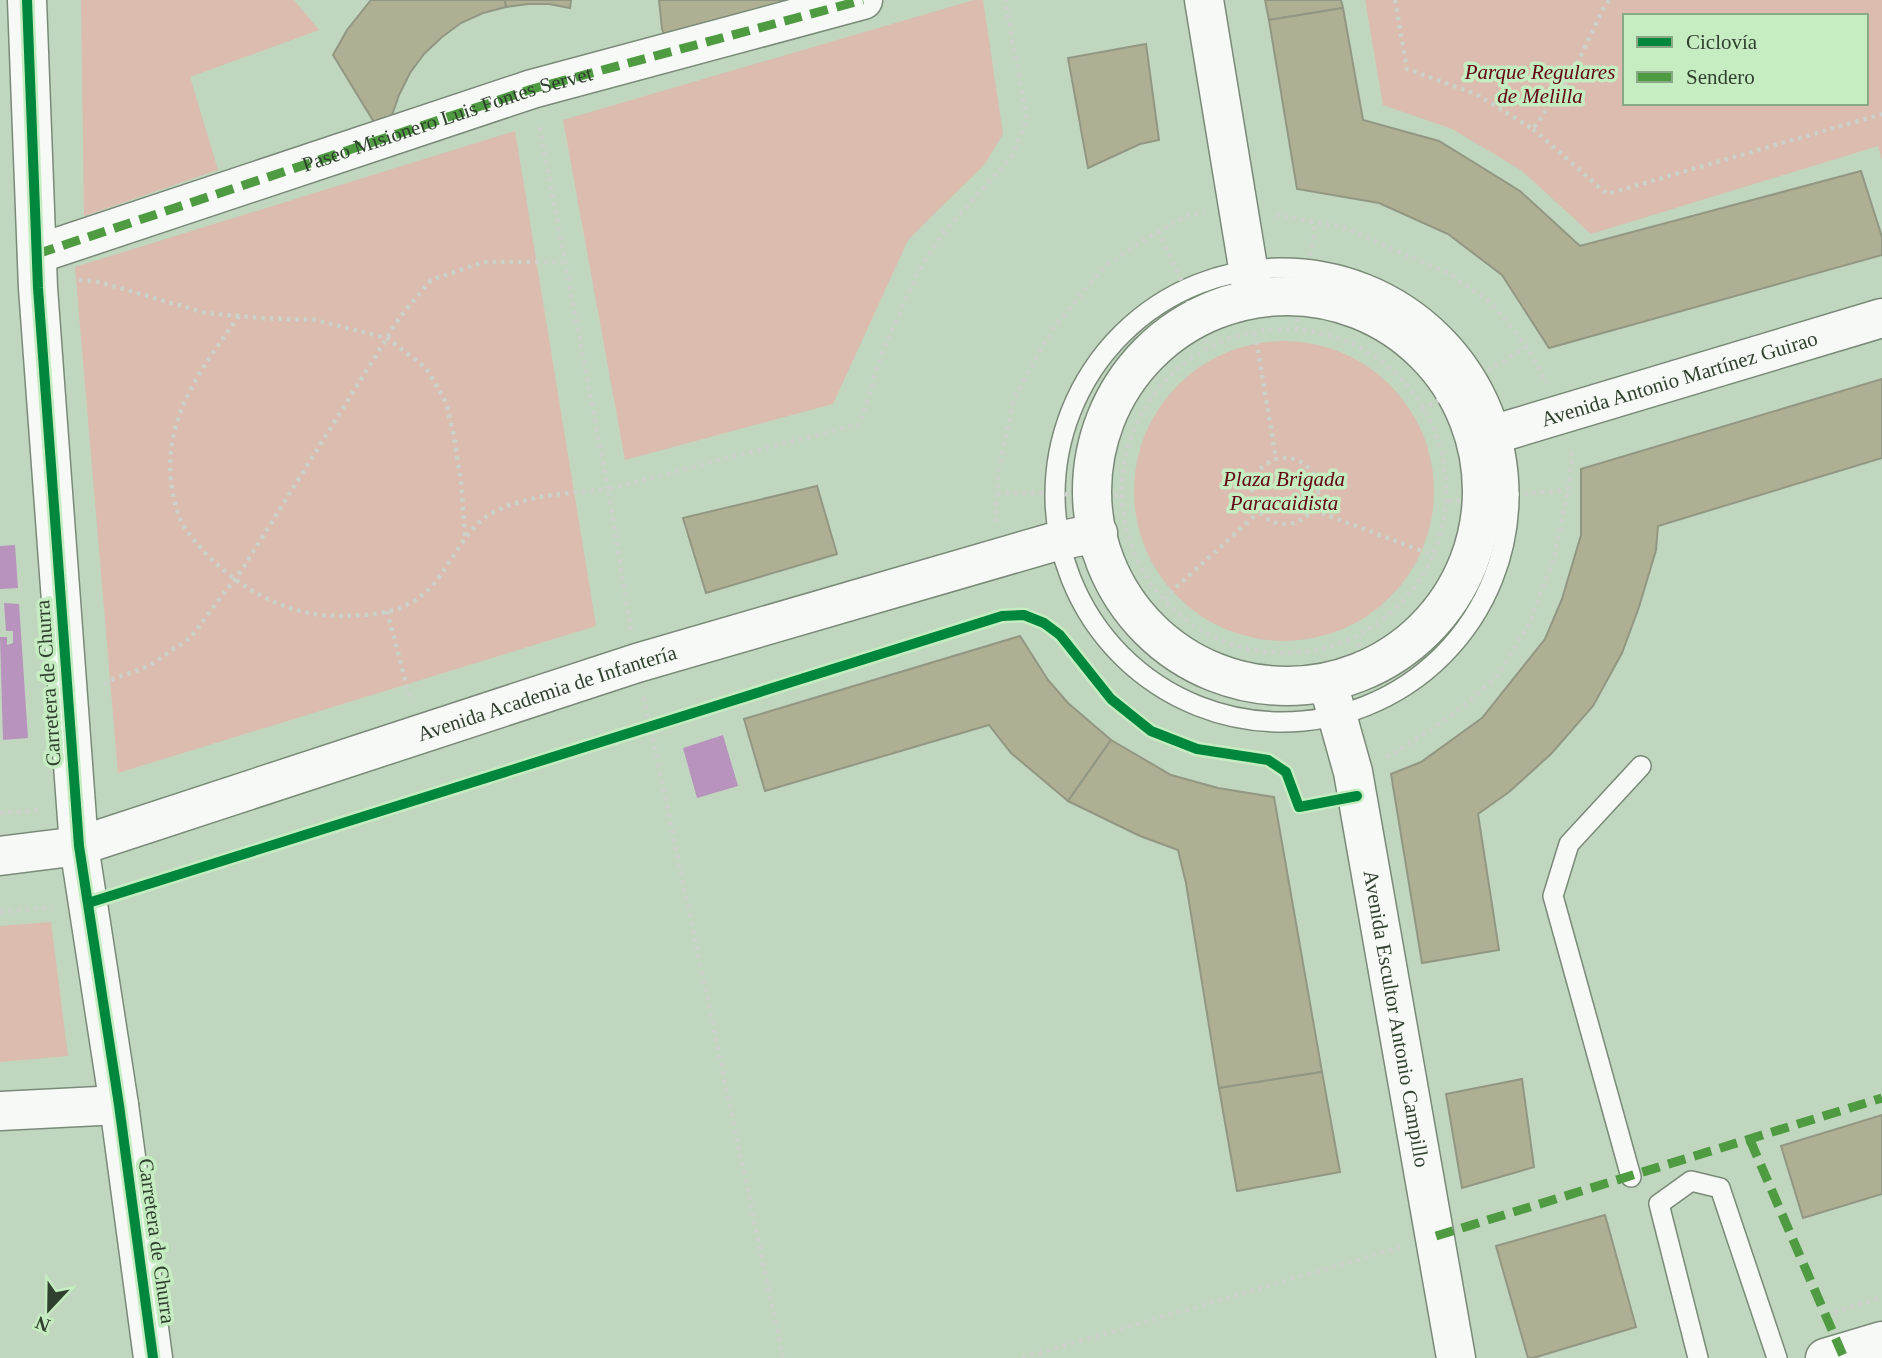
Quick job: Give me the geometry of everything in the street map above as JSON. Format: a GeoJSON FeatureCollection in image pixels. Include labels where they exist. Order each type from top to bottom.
{"type":"FeatureCollection","features":[{"type":"Feature","properties":{"kind":"street","name":"Carretera de Churra"},"geometry":{"type":"LineString","coordinates":[[27,0],[37,264],[79,846],[153,1358]]}},
{"type":"Feature","properties":{"kind":"street","name":"Paseo Misionero Luis Fontes Servet"},"geometry":{"type":"LineString","coordinates":[[37,264],[532,89],[863,0]]}},
{"type":"Feature","properties":{"kind":"street"},"geometry":{"type":"LineString","coordinates":[[1204,0],[1253,299]]}},
{"type":"Feature","properties":{"kind":"street"},"geometry":{"type":"LineString","coordinates":[[1301,298],[1345,304],[1388,324],[1467,383],[1468,416],[1490,437],[1482,471],[1472,556],[1447,606],[1408,646],[1359,674],[1332,699],[1266,686],[1206,670],[1154,636],[1115,588],[1092,505],[1096,444],[1115,394],[1149,351],[1195,317],[1222,306],[1253,299],[1301,298]]}},
{"type":"Feature","properties":{"kind":"street","name":"Avenida Antonio Martínez Guirao"},"geometry":{"type":"LineString","coordinates":[[1490,437],[1882,318]]}},
{"type":"Feature","properties":{"kind":"street","name":"Avenida Academia de Infantería"},"geometry":{"type":"LineString","coordinates":[[0,856],[79,846],[637,663],[1057,541],[1092,505]]}},
{"type":"Feature","properties":{"kind":"street","name":"Avenida Escultor Antonio Campillo"},"geometry":{"type":"LineString","coordinates":[[1332,699],[1353,772],[1456,1358]]}},
{"type":"Feature","properties":{"kind":"street"},"geometry":{"type":"LineString","coordinates":[[0,1111],[118,1105]]}},
{"type":"Feature","properties":{"kind":"street"},"geometry":{"type":"LineString","coordinates":[[1825,1358],[1882,1341]]}},
{"type":"Feature","properties":{"kind":"lane"},"geometry":{"type":"LineString","coordinates":[[1057,541],[1077,601],[1119,653],[1158,690],[1208,715],[1271,724],[1332,699]]}},
{"type":"Feature","properties":{"kind":"lane"},"geometry":{"type":"LineString","coordinates":[[1631,1177],[1553,896],[1569,844],[1642,766]]}},
{"type":"Feature","properties":{"kind":"lane"},"geometry":{"type":"LineString","coordinates":[[1698,1358],[1659,1204],[1691,1181],[1720,1188],[1777,1358]]}},
{"type":"Feature","properties":{"kind":"path"},"geometry":{"type":"LineString","coordinates":[[239,316],[203,366],[181,408],[172,439],[170,480],[178,518],[197,545],[234,579],[276,604],[313,614],[376,614],[407,606],[427,592],[446,569],[465,538],[486,517],[525,500],[608,489],[860,424],[881,355],[918,272],[943,234],[1013,155],[1027,119],[1005,0]]}},
{"type":"Feature","properties":{"kind":"path"},"geometry":{"type":"LineString","coordinates":[[1395,0],[1406,69],[1476,94],[1533,129],[1607,194],[1882,114]]}},
{"type":"Feature","properties":{"kind":"path"},"geometry":{"type":"LineString","coordinates":[[1533,129],[1572,74],[1609,0]]}},
{"type":"Feature","properties":{"kind":"path"},"geometry":{"type":"LineString","coordinates":[[532,89],[608,489],[637,663],[783,1358]]}},
{"type":"Feature","properties":{"kind":"path"},"geometry":{"type":"LineString","coordinates":[[993,561],[999,468],[1014,398],[1052,330],[1104,267],[1158,231],[1189,215],[1239,209],[1342,227],[1450,274],[1490,302],[1527,347],[1564,414],[1573,457],[1568,491],[1554,559],[1529,624],[1496,678],[1448,718],[1396,752],[1353,772]]}},
{"type":"Feature","properties":{"kind":"path"},"geometry":{"type":"LineString","coordinates":[[1253,299],[1278,327],[1301,298],[1316,222]]}},
{"type":"Feature","properties":{"kind":"path"},"geometry":{"type":"LineString","coordinates":[[1158,231],[1195,317]]}},
{"type":"Feature","properties":{"kind":"path"},"geometry":{"type":"LineString","coordinates":[[69,711],[110,680],[149,666],[191,637],[243,568],[400,317],[431,280],[484,262],[565,262]]}},
{"type":"Feature","properties":{"kind":"path"},"geometry":{"type":"LineString","coordinates":[[37,264],[206,313],[315,320],[387,338],[426,368],[446,402],[459,470],[465,538]]}},
{"type":"Feature","properties":{"kind":"path"},"geometry":{"type":"LineString","coordinates":[[1301,298],[1348,340],[1407,382],[1442,445],[1480,499]]}},
{"type":"Feature","properties":{"kind":"path"},"geometry":{"type":"LineString","coordinates":[[1092,505],[1123,456],[1153,391],[1195,317],[1253,299]]}},
{"type":"Feature","properties":{"kind":"path"},"geometry":{"type":"LineString","coordinates":[[1253,299],[1276,459]]}},
{"type":"Feature","properties":{"kind":"path"},"geometry":{"type":"LineString","coordinates":[[1422,410],[1527,347]]}},
{"type":"Feature","properties":{"kind":"path"},"geometry":{"type":"LineString","coordinates":[[1290,458],[1303,462],[1313,471],[1319,483],[1319,497],[1314,510],[1303,520],[1290,524],[1278,524],[1268,519],[1259,512],[1253,501],[1255,476],[1264,465],[1276,459],[1290,458]]}},
{"type":"Feature","properties":{"kind":"path"},"geometry":{"type":"LineString","coordinates":[[997,493],[1092,505],[1123,528],[1148,583],[1190,625],[1245,650],[1304,654],[1359,637],[1404,603],[1435,556],[1480,499],[1568,491]]}},
{"type":"Feature","properties":{"kind":"path"},"geometry":{"type":"LineString","coordinates":[[1314,510],[1435,556]]}},
{"type":"Feature","properties":{"kind":"path"},"geometry":{"type":"LineString","coordinates":[[1165,600],[1259,512]]}},
{"type":"Feature","properties":{"kind":"path"},"geometry":{"type":"LineString","coordinates":[[387,611],[419,735]]}},
{"type":"Feature","properties":{"kind":"path"},"geometry":{"type":"LineString","coordinates":[[638,731],[664,723]]}},
{"type":"Feature","properties":{"kind":"path"},"geometry":{"type":"LineString","coordinates":[[0,912],[88,903]]}},
{"type":"Feature","properties":{"kind":"path"},"geometry":{"type":"LineString","coordinates":[[1022,1358],[1436,1236]]}},
{"type":"Feature","properties":{"kind":"path"},"geometry":{"type":"LineString","coordinates":[[1826,1315],[1882,1297]]}},
{"type":"Feature","properties":{"kind":"green space"},"geometry":{"type":"Polygon","coordinates":[[[81,0],[294,0],[319,30],[190,77],[218,170],[84,216],[81,0]]]}},
{"type":"Feature","properties":{"kind":"green space"},"geometry":{"type":"Polygon","coordinates":[[[974,0],[983,0],[1003,134],[985,164],[908,240],[833,404],[625,460],[563,120],[974,0]]]}},
{"type":"Feature","properties":{"kind":"green space","name":"Parque Regulares de Melilla"},"geometry":{"type":"Polygon","coordinates":[[[1365,0],[1882,0],[1882,160],[1878,146],[1591,234],[1521,170],[1452,129],[1383,105],[1365,0]]]}},
{"type":"Feature","properties":{"kind":"green space"},"geometry":{"type":"Polygon","coordinates":[[[515,131],[596,626],[118,773],[75,267],[515,131]]]}},
{"type":"Feature","properties":{"kind":"green space","name":"Plaza Brigada Paracaidista"},"geometry":{"type":"Polygon","coordinates":[[[1284,341],[1313,344],[1341,353],[1355,359],[1390,385],[1416,420],[1422,434],[1431,462],[1434,491],[1431,520],[1422,548],[1416,562],[1390,597],[1355,623],[1341,629],[1313,638],[1284,641],[1255,638],[1227,629],[1213,623],[1178,597],[1152,562],[1146,548],[1137,520],[1134,491],[1137,462],[1146,434],[1152,420],[1178,385],[1213,359],[1227,353],[1255,344],[1284,341]]]}},
{"type":"Feature","properties":{"kind":"green space"},"geometry":{"type":"Polygon","coordinates":[[[51,922],[68,1056],[0,1062],[0,926],[51,922]]]}},
{"type":"Feature","properties":{"kind":"shaded area"},"geometry":{"type":"Polygon","coordinates":[[[15,545],[18,588],[0,589],[0,546],[15,545]]]}},
{"type":"Feature","properties":{"kind":"shaded area"},"geometry":{"type":"Polygon","coordinates":[[[4,603],[19,604],[28,738],[3,740],[0,637],[7,637],[7,645],[13,643],[13,631],[6,631],[4,603]]]}},
{"type":"Feature","properties":{"kind":"shaded area"},"geometry":{"type":"Polygon","coordinates":[[[723,735],[738,786],[697,798],[683,748],[723,735]]]}},
{"type":"Feature","properties":{"kind":"building"},"geometry":{"type":"Polygon","coordinates":[[[371,0],[505,0],[506,7],[461,23],[442,37],[424,54],[410,73],[391,118],[374,122],[333,55],[347,30],[371,0]]]}},
{"type":"Feature","properties":{"kind":"building"},"geometry":{"type":"Polygon","coordinates":[[[505,0],[571,0],[570,8],[549,4],[506,7],[505,0]]]}},
{"type":"Feature","properties":{"kind":"building"},"geometry":{"type":"Polygon","coordinates":[[[659,0],[795,0],[666,39],[662,29],[659,0]]]}},
{"type":"Feature","properties":{"kind":"building"},"geometry":{"type":"Polygon","coordinates":[[[1265,0],[1341,0],[1343,8],[1269,20],[1265,0]]]}},
{"type":"Feature","properties":{"kind":"building"},"geometry":{"type":"Polygon","coordinates":[[[1343,8],[1363,120],[1439,141],[1520,191],[1580,246],[1861,171],[1882,237],[1882,255],[1549,348],[1502,275],[1448,234],[1379,203],[1297,189],[1269,20],[1343,8]]]}},
{"type":"Feature","properties":{"kind":"building"},"geometry":{"type":"Polygon","coordinates":[[[1146,44],[1159,140],[1140,144],[1088,168],[1068,58],[1146,44]]]}},
{"type":"Feature","properties":{"kind":"building"},"geometry":{"type":"Polygon","coordinates":[[[1882,379],[1882,458],[1658,526],[1656,550],[1639,607],[1622,653],[1593,706],[1551,754],[1509,792],[1478,814],[1499,950],[1422,963],[1391,774],[1421,762],[1482,718],[1545,639],[1562,599],[1581,535],[1581,469],[1882,379]]]}},
{"type":"Feature","properties":{"kind":"building"},"geometry":{"type":"Polygon","coordinates":[[[817,486],[837,554],[706,593],[683,518],[817,486]]]}},
{"type":"Feature","properties":{"kind":"building"},"geometry":{"type":"Polygon","coordinates":[[[1020,636],[1048,680],[1068,703],[1111,740],[1068,801],[1011,753],[989,725],[765,791],[744,719],[1020,636]]]}},
{"type":"Feature","properties":{"kind":"building"},"geometry":{"type":"Polygon","coordinates":[[[1111,740],[1171,775],[1218,788],[1274,797],[1322,1072],[1219,1088],[1186,883],[1178,850],[1140,836],[1068,801],[1111,740]]]}},
{"type":"Feature","properties":{"kind":"building"},"geometry":{"type":"Polygon","coordinates":[[[1322,1072],[1340,1172],[1237,1191],[1219,1088],[1322,1072]]]}},
{"type":"Feature","properties":{"kind":"building"},"geometry":{"type":"Polygon","coordinates":[[[1522,1079],[1534,1167],[1462,1188],[1446,1094],[1522,1079]]]}},
{"type":"Feature","properties":{"kind":"building"},"geometry":{"type":"Polygon","coordinates":[[[1882,1115],[1882,1194],[1803,1218],[1781,1146],[1882,1115]]]}},
{"type":"Feature","properties":{"kind":"building"},"geometry":{"type":"Polygon","coordinates":[[[1605,1215],[1636,1327],[1528,1358],[1496,1246],[1605,1215]]]}},
{"type":"Feature","properties":{"kind":"marked path"},"geometry":{"type":"LineString","coordinates":[[37,254],[532,89],[863,0]]}},
{"type":"Feature","properties":{"kind":"marked path"},"geometry":{"type":"LineString","coordinates":[[1436,1236],[1882,1098]]}},
{"type":"Feature","properties":{"kind":"marked path"},"geometry":{"type":"LineString","coordinates":[[1750,1140],[1844,1358]]}},
{"type":"Feature","properties":{"kind":"cycle path"},"geometry":{"type":"LineString","coordinates":[[27,0],[38,288],[79,846],[119,1105],[153,1358]]}},
{"type":"Feature","properties":{"kind":"cycle path"},"geometry":{"type":"LineString","coordinates":[[88,903],[1002,616],[1024,615],[1044,623],[1060,635],[1111,699],[1151,731],[1197,749],[1268,760],[1286,772],[1299,807],[1357,796]]}}]}
